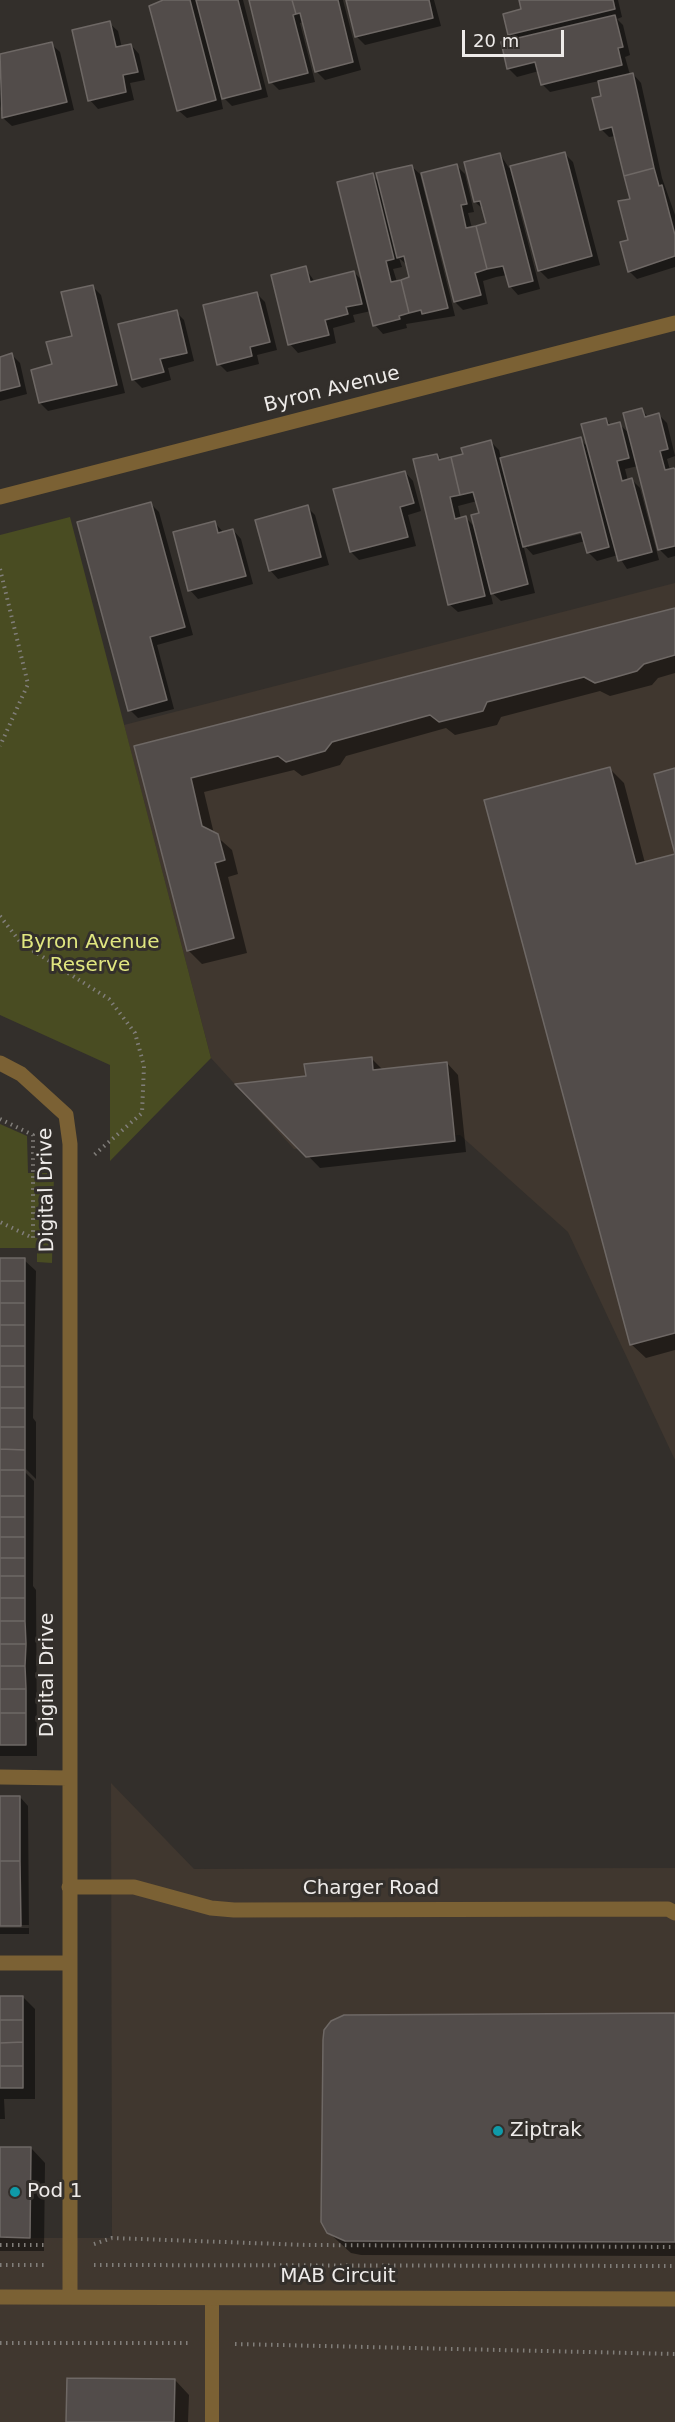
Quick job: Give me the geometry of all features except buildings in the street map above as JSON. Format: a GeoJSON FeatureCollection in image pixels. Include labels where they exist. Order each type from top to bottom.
{"type":"FeatureCollection","features":[{"type":"Feature","properties":{"kind":"street","name":"Byron Avenue"},"geometry":{"type":"LineString","coordinates":[[0,497],[675,323]]}},
{"type":"Feature","properties":{"kind":"street","name":"Digital Drive"},"geometry":{"type":"LineString","coordinates":[[0,1063],[21,1074],[66,1116],[70,1144],[68,1778],[70,2296]]}},
{"type":"Feature","properties":{"kind":"street"},"geometry":{"type":"LineString","coordinates":[[0,1777],[68,1778]]}},
{"type":"Feature","properties":{"kind":"street","name":"Charger Road"},"geometry":{"type":"LineString","coordinates":[[69,1887],[134,1887],[211,1908],[234,1910],[668,1910],[675,1913]]}},
{"type":"Feature","properties":{"kind":"street"},"geometry":{"type":"LineString","coordinates":[[0,1964],[69,1963]]}},
{"type":"Feature","properties":{"kind":"street","name":"MAB Circuit"},"geometry":{"type":"LineString","coordinates":[[0,2298],[70,2296],[675,2299]]}},
{"type":"Feature","properties":{"kind":"lane"},"geometry":{"type":"LineString","coordinates":[[212,2298],[212,2422]]}},
{"type":"Feature","properties":{"kind":"path"},"geometry":{"type":"LineString","coordinates":[[0,569],[28,684],[0,746]]}},
{"type":"Feature","properties":{"kind":"path"},"geometry":{"type":"LineString","coordinates":[[0,916],[21,943],[109,999],[135,1033],[144,1066],[142,1113],[94,1155]]}},
{"type":"Feature","properties":{"kind":"path"},"geometry":{"type":"LineString","coordinates":[[0,1119],[33,1135],[33,1238],[0,1222]]}},
{"type":"Feature","properties":{"kind":"path"},"geometry":{"type":"LineString","coordinates":[[0,2245],[90,2245],[112,2238],[307,2245],[675,2247]]}},
{"type":"Feature","properties":{"kind":"path"},"geometry":{"type":"LineString","coordinates":[[0,2265],[675,2266]]}},
{"type":"Feature","properties":{"kind":"path"},"geometry":{"type":"LineString","coordinates":[[0,2343],[212,2343],[675,2354]]}},
{"type":"Feature","properties":{"kind":"shaded area"},"geometry":{"type":"Polygon","coordinates":[[[675,583],[675,1460],[568,1232],[460,1135],[294,1149],[211,1058],[124,725],[675,583]]]}},
{"type":"Feature","properties":{"kind":"shaded area"},"geometry":{"type":"Polygon","coordinates":[[[111,1783],[194,1869],[675,1868],[675,2422],[0,2422],[0,2238],[112,2238],[111,1783]]]}},
{"type":"Feature","properties":{"kind":"green space","name":"Byron Avenue Reserve"},"geometry":{"type":"Polygon","coordinates":[[[70,517],[211,1058],[110,1161],[110,1065],[0,1015],[0,535],[70,517]]]}},
{"type":"Feature","properties":{"kind":"green space"},"geometry":{"type":"Polygon","coordinates":[[[0,1124],[27,1136],[28,1173],[54,1173],[52,1263],[37,1262],[37,1248],[0,1248],[0,1124]]]}},
{"type":"Feature","properties":{"kind":"place","name":"Ziptrak"},"geometry":{"type":"Point","coordinates":[498,2131]}},
{"type":"Feature","properties":{"kind":"place","name":"Pod 1"},"geometry":{"type":"Point","coordinates":[15,2192]}}]}
